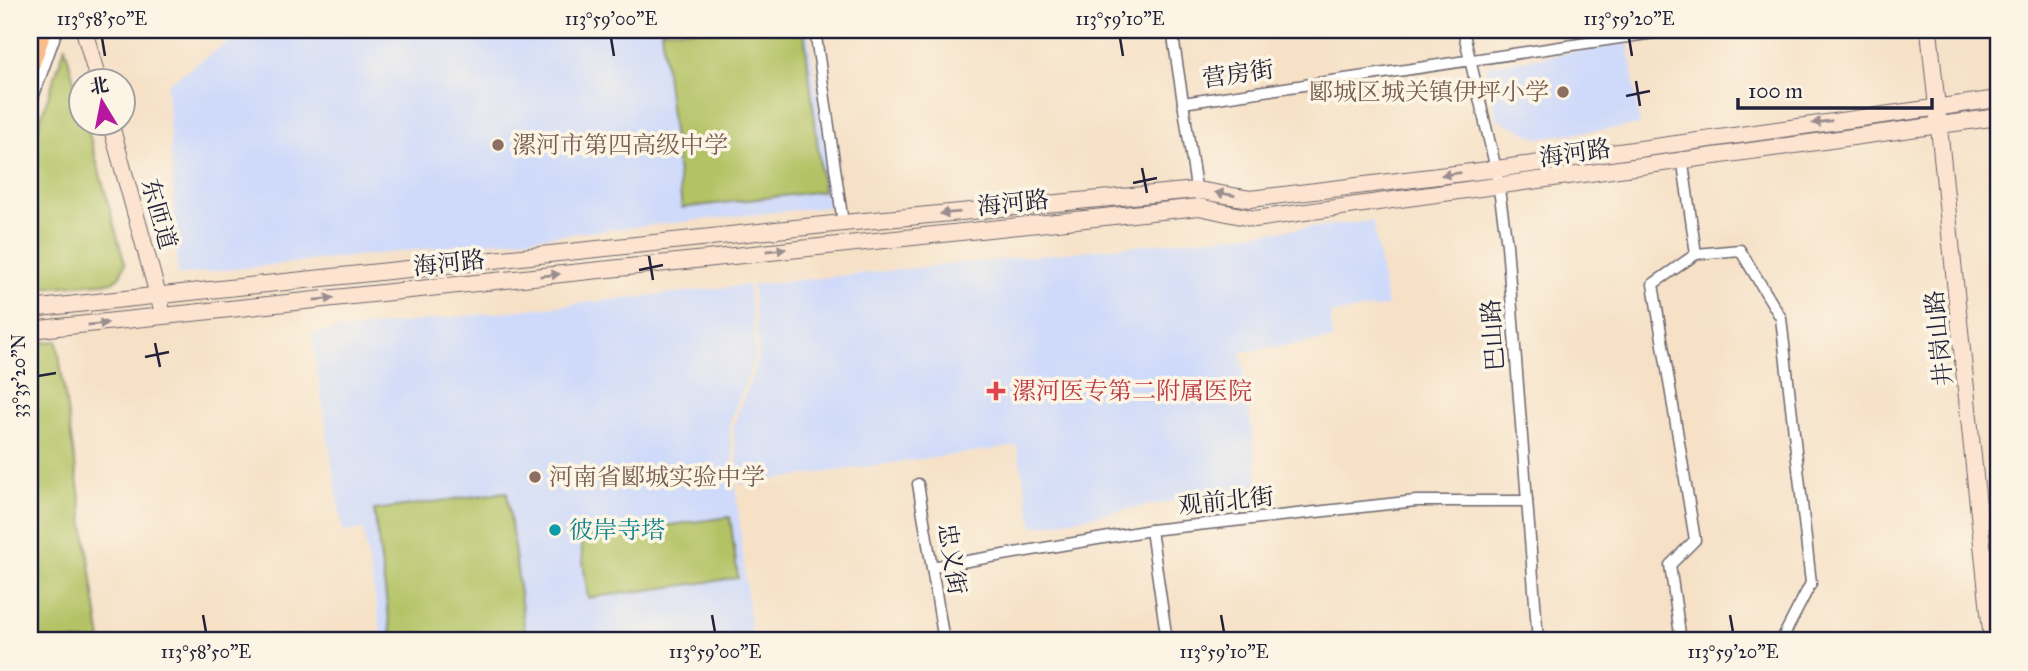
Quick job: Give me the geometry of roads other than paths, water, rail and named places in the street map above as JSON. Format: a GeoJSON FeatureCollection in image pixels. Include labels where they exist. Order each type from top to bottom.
{"type":"FeatureCollection","features":[{"type":"Feature","properties":{"kind":"highway"},"geometry":{"type":"LineString","coordinates":[[30,64],[42,30]]}},
{"type":"Feature","properties":{"kind":"street"},"geometry":{"type":"LineString","coordinates":[[30,106],[57,30]]}},
{"type":"Feature","properties":{"kind":"street"},"geometry":{"type":"LineString","coordinates":[[84,30],[94,66]]}},
{"type":"Feature","properties":{"kind":"street"},"geometry":{"type":"LineString","coordinates":[[815,30],[843,222]]}},
{"type":"Feature","properties":{"kind":"street"},"geometry":{"type":"LineString","coordinates":[[1172,30],[1199,207]]}},
{"type":"Feature","properties":{"kind":"street","name":"巴山路"},"geometry":{"type":"LineString","coordinates":[[1463,30],[1496,169],[1507,245],[1538,641]]}},
{"type":"Feature","properties":{"kind":"street","name":"营房街"},"geometry":{"type":"LineString","coordinates":[[1182,103],[1674,30]]}},
{"type":"Feature","properties":{"kind":"street","name":"井岗山路"},"geometry":{"type":"LineString","coordinates":[[1929,30],[1992,641]]}},
{"type":"Feature","properties":{"kind":"street","name":"海河路"},"geometry":{"type":"LineString","coordinates":[[30,309],[843,222],[1196,190],[1250,199],[1496,169],[1998,99]]}},
{"type":"Feature","properties":{"kind":"street","name":"海河路"},"geometry":{"type":"LineString","coordinates":[[30,331],[846,242],[1199,207],[1255,219],[1998,117]]}},
{"type":"Feature","properties":{"kind":"street","name":"东匝道"},"geometry":{"type":"LineString","coordinates":[[114,136],[164,317]]}},
{"type":"Feature","properties":{"kind":"street"},"geometry":{"type":"LineString","coordinates":[[1680,143],[1696,254]]}},
{"type":"Feature","properties":{"kind":"street"},"geometry":{"type":"LineString","coordinates":[[1681,641],[1670,565],[1695,540],[1653,284],[1696,254],[1740,250],[1780,317],[1811,583],[1781,641]]}},
{"type":"Feature","properties":{"kind":"street","name":"忠义街"},"geometry":{"type":"LineString","coordinates":[[918,484],[944,641]]}},
{"type":"Feature","properties":{"kind":"street","name":"观前北街"},"geometry":{"type":"LineString","coordinates":[[932,567],[1151,530],[1416,501],[1527,501]]}},
{"type":"Feature","properties":{"kind":"street"},"geometry":{"type":"LineString","coordinates":[[1151,530],[1167,641]]}},
{"type":"Feature","properties":{"kind":"place","name":"郾城区城关镇伊坪小学"},"geometry":{"type":"Point","coordinates":[1563,92]}},
{"type":"Feature","properties":{"kind":"place","name":"漯河市第四高级中学"},"geometry":{"type":"Point","coordinates":[498,145]}},
{"type":"Feature","properties":{"kind":"place","name":"漯河医专第二附属医院"},"geometry":{"type":"Point","coordinates":[996,391]}},
{"type":"Feature","properties":{"kind":"place","name":"河南省郾城实验中学"},"geometry":{"type":"Point","coordinates":[535,477]}},
{"type":"Feature","properties":{"kind":"place","name":"彼岸寺塔"},"geometry":{"type":"Point","coordinates":[555,530]}}]}
